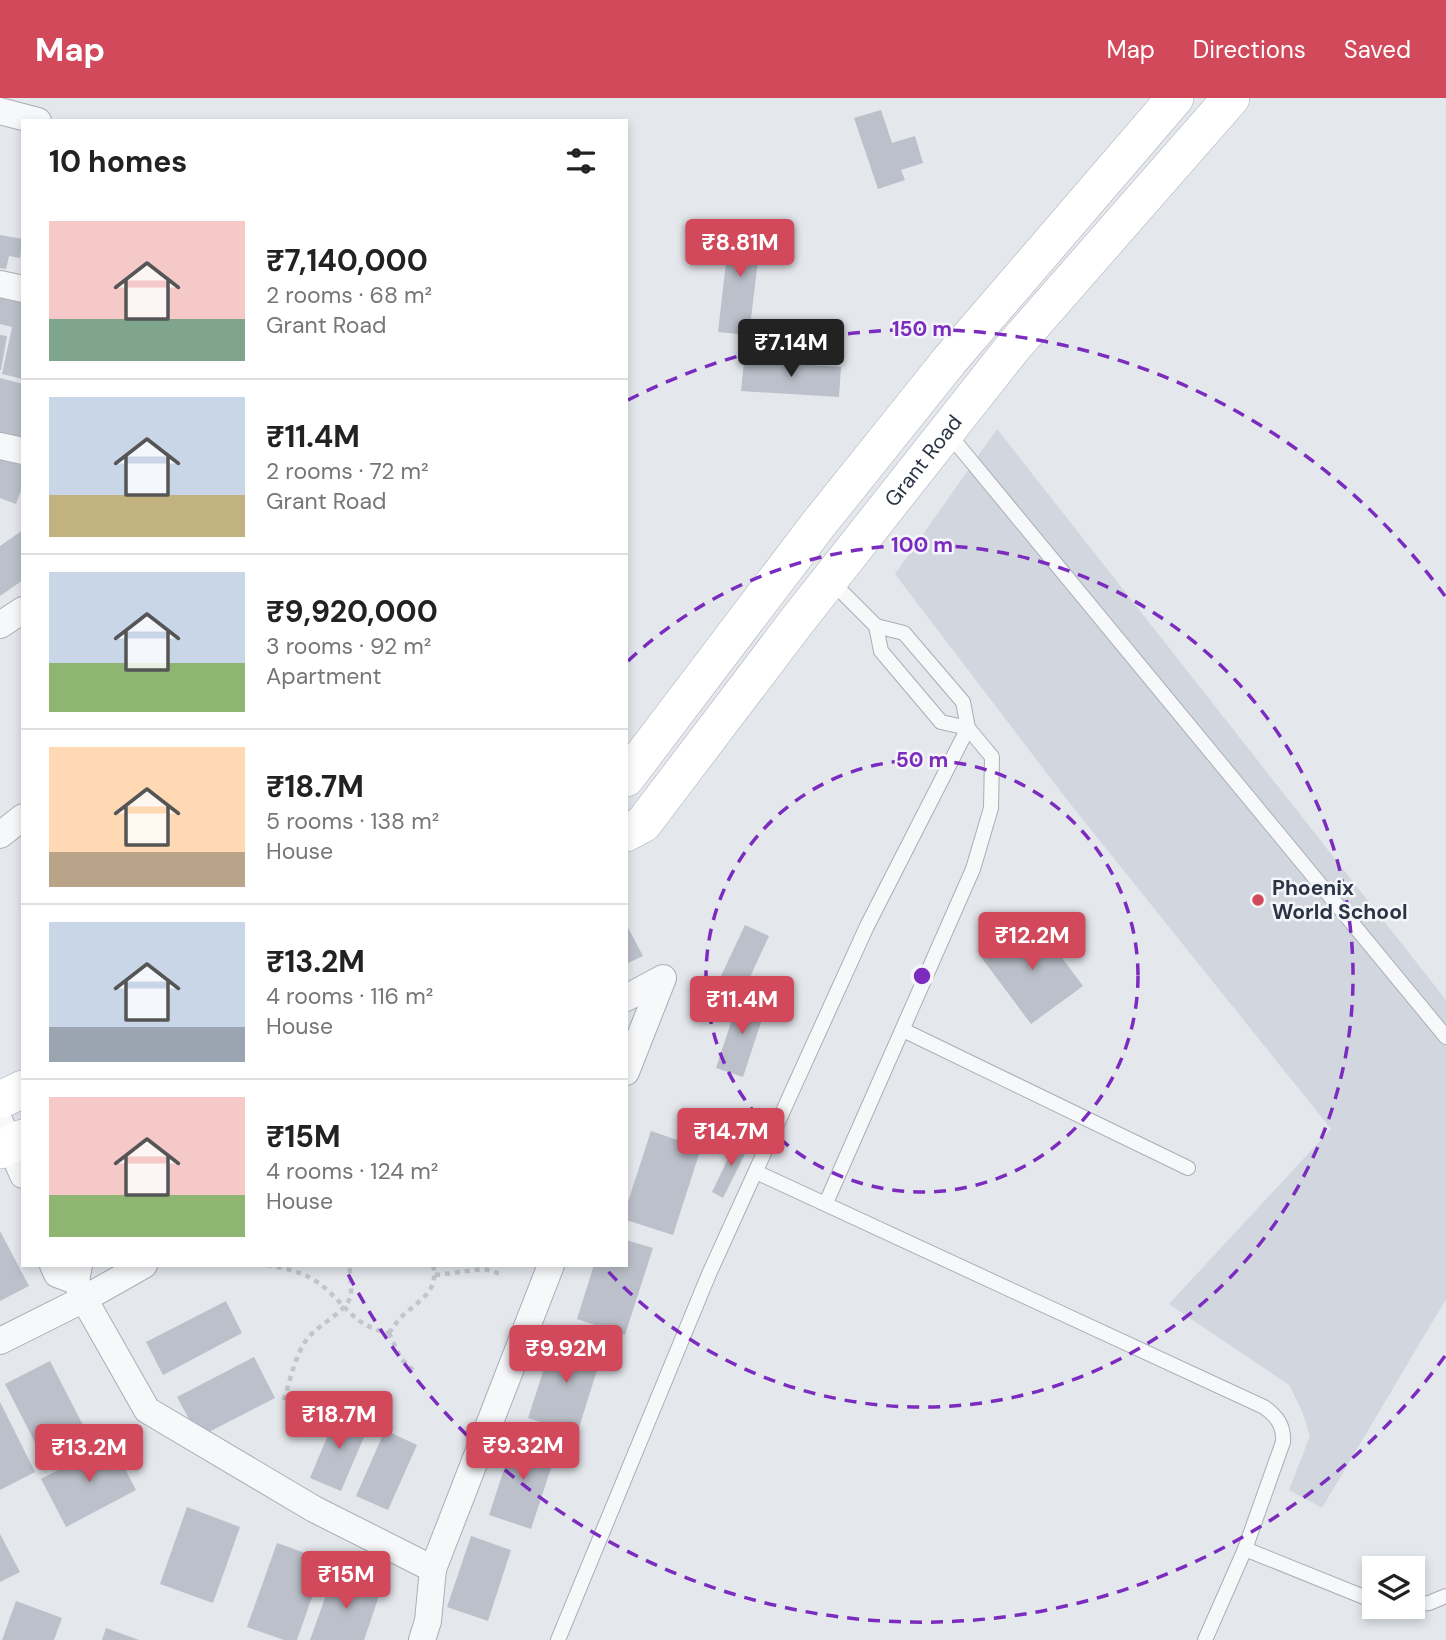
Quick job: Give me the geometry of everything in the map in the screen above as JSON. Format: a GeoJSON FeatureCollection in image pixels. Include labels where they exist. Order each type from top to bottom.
{"type":"FeatureCollection","features":[{"type":"Feature","properties":{"kind":"main road","name":"Grant Road"},"geometry":{"type":"LineString","coordinates":[[628,775],[808,537],[949,361],[1175,98]]}},
{"type":"Feature","properties":{"kind":"main road","name":"Grant Road"},"geometry":{"type":"LineString","coordinates":[[628,831],[643,824],[1014,346],[1231,98]]}},
{"type":"Feature","properties":{"kind":"main road"},"geometry":{"type":"LineString","coordinates":[[0,1100],[21,1090]]}},
{"type":"Feature","properties":{"kind":"street"},"geometry":{"type":"LineString","coordinates":[[0,111],[30,119]]}},
{"type":"Feature","properties":{"kind":"street"},"geometry":{"type":"LineString","coordinates":[[0,284],[21,289]]}},
{"type":"Feature","properties":{"kind":"street"},"geometry":{"type":"LineString","coordinates":[[0,446],[21,451]]}},
{"type":"Feature","properties":{"kind":"street"},"geometry":{"type":"LineString","coordinates":[[0,625],[21,611]]}},
{"type":"Feature","properties":{"kind":"street"},"geometry":{"type":"LineString","coordinates":[[0,835],[21,819]]}},
{"type":"Feature","properties":{"kind":"street"},"geometry":{"type":"LineString","coordinates":[[628,997],[663,978],[628,1067]]}},
{"type":"Feature","properties":{"kind":"street"},"geometry":{"type":"LineString","coordinates":[[54,1267],[57,1274],[79,1282],[147,1410],[314,1509],[433,1569]]}},
{"type":"Feature","properties":{"kind":"street"},"geometry":{"type":"LineString","coordinates":[[0,1341],[79,1282],[136,1267]]}},
{"type":"Feature","properties":{"kind":"street"},"geometry":{"type":"LineString","coordinates":[[422,1640],[428,1621],[433,1569],[550,1267]]}},
{"type":"Feature","properties":{"kind":"lane"},"geometry":{"type":"LineString","coordinates":[[947,432],[1446,1037]]}},
{"type":"Feature","properties":{"kind":"lane"},"geometry":{"type":"LineString","coordinates":[[826,1203],[973,869],[991,808],[992,757],[968,727],[963,702],[904,632],[876,626],[830,580]]}},
{"type":"Feature","properties":{"kind":"lane"},"geometry":{"type":"LineString","coordinates":[[876,626],[881,651],[941,722],[968,727]]}},
{"type":"Feature","properties":{"kind":"lane"},"geometry":{"type":"LineString","coordinates":[[558,1640],[709,1274],[867,926],[968,727]]}},
{"type":"Feature","properties":{"kind":"lane"},"geometry":{"type":"LineString","coordinates":[[903,1030],[1188,1167]]}},
{"type":"Feature","properties":{"kind":"lane"},"geometry":{"type":"LineString","coordinates":[[756,1171],[1271,1411],[1282,1428],[1283,1442],[1245,1549],[1205,1640]]}},
{"type":"Feature","properties":{"kind":"lane"},"geometry":{"type":"LineString","coordinates":[[1245,1549],[1362,1596]]}},
{"type":"Feature","properties":{"kind":"lane"},"geometry":{"type":"LineString","coordinates":[[1425,1603],[1446,1596]]}},
{"type":"Feature","properties":{"kind":"path"},"geometry":{"type":"LineString","coordinates":[[276,1267],[299,1272],[315,1281],[365,1326],[389,1333],[401,1359],[414,1371]]}},
{"type":"Feature","properties":{"kind":"path"},"geometry":{"type":"LineString","coordinates":[[284,1400],[297,1359],[307,1339],[325,1321],[345,1307],[351,1296],[350,1267]]}},
{"type":"Feature","properties":{"kind":"path"},"geometry":{"type":"LineString","coordinates":[[389,1333],[401,1317],[428,1294],[435,1275],[433,1267]]}},
{"type":"Feature","properties":{"kind":"path"},"geometry":{"type":"LineString","coordinates":[[435,1275],[484,1269],[501,1274]]}},
{"type":"Feature","properties":{"kind":"shaded area","name":"Phoenix World School"},"geometry":{"type":"Polygon","coordinates":[[[997,429],[1446,1000],[1446,1299],[1322,1508],[1289,1490],[1310,1436],[1302,1411],[1289,1385],[1169,1304],[1331,1129],[1068,801],[895,574],[997,429]]]}},
{"type":"Feature","properties":{"kind":"building"},"geometry":{"type":"Polygon","coordinates":[[[881,110],[892,143],[915,136],[923,163],[901,170],[905,180],[878,189],[854,118],[881,110]]]}},
{"type":"Feature","properties":{"kind":"building"},"geometry":{"type":"Polygon","coordinates":[[[731,219],[757,223],[755,243],[760,244],[749,335],[718,332],[731,219]]]}},
{"type":"Feature","properties":{"kind":"building"},"geometry":{"type":"Polygon","coordinates":[[[0,235],[21,239],[20,258],[9,256],[6,269],[0,268],[0,235]]]}},
{"type":"Feature","properties":{"kind":"building"},"geometry":{"type":"Polygon","coordinates":[[[0,290],[21,295],[21,379],[2,374],[12,327],[0,324],[0,290]]]}},
{"type":"Feature","properties":{"kind":"building"},"geometry":{"type":"Polygon","coordinates":[[[0,335],[7,336],[1,370],[0,370],[0,335]]]}},
{"type":"Feature","properties":{"kind":"building"},"geometry":{"type":"Polygon","coordinates":[[[744,361],[841,367],[839,397],[741,391],[744,361]]]}},
{"type":"Feature","properties":{"kind":"building"},"geometry":{"type":"Polygon","coordinates":[[[0,378],[21,383],[21,438],[0,432],[0,378]]]}},
{"type":"Feature","properties":{"kind":"building"},"geometry":{"type":"Polygon","coordinates":[[[0,457],[21,465],[21,490],[16,504],[0,498],[0,457]]]}},
{"type":"Feature","properties":{"kind":"building"},"geometry":{"type":"Polygon","coordinates":[[[21,531],[21,581],[0,596],[0,546],[21,531]]]}},
{"type":"Feature","properties":{"kind":"building"},"geometry":{"type":"Polygon","coordinates":[[[1033,919],[1083,986],[1031,1024],[981,957],[1033,919]]]}},
{"type":"Feature","properties":{"kind":"building"},"geometry":{"type":"Polygon","coordinates":[[[745,925],[769,936],[745,988],[721,976],[745,925]]]}},
{"type":"Feature","properties":{"kind":"building"},"geometry":{"type":"Polygon","coordinates":[[[628,928],[643,956],[628,963],[628,928]]]}},
{"type":"Feature","properties":{"kind":"building"},"geometry":{"type":"Polygon","coordinates":[[[740,995],[767,1004],[743,1077],[716,1068],[740,995]]]}},
{"type":"Feature","properties":{"kind":"building"},"geometry":{"type":"Polygon","coordinates":[[[651,1131],[701,1148],[673,1235],[628,1221],[628,1202],[651,1131]]]}},
{"type":"Feature","properties":{"kind":"building"},"geometry":{"type":"Polygon","coordinates":[[[738,1138],[750,1144],[723,1198],[712,1192],[738,1138]]]}},
{"type":"Feature","properties":{"kind":"building"},"geometry":{"type":"Polygon","coordinates":[[[0,1231],[29,1286],[0,1301],[0,1231]]]}},
{"type":"Feature","properties":{"kind":"building"},"geometry":{"type":"Polygon","coordinates":[[[628,1241],[653,1248],[625,1335],[577,1319],[593,1267],[628,1267],[628,1241]]]}},
{"type":"Feature","properties":{"kind":"building"},"geometry":{"type":"Polygon","coordinates":[[[226,1301],[242,1333],[163,1375],[146,1342],[226,1301]]]}},
{"type":"Feature","properties":{"kind":"building"},"geometry":{"type":"Polygon","coordinates":[[[555,1335],[603,1351],[577,1434],[528,1418],[555,1335]]]}},
{"type":"Feature","properties":{"kind":"building"},"geometry":{"type":"Polygon","coordinates":[[[254,1357],[275,1398],[199,1437],[177,1397],[254,1357]]]}},
{"type":"Feature","properties":{"kind":"building"},"geometry":{"type":"Polygon","coordinates":[[[50,1361],[87,1433],[42,1456],[5,1384],[50,1361]]]}},
{"type":"Feature","properties":{"kind":"building"},"geometry":{"type":"Polygon","coordinates":[[[0,1402],[35,1472],[0,1490],[0,1402]]]}},
{"type":"Feature","properties":{"kind":"building"},"geometry":{"type":"Polygon","coordinates":[[[338,1411],[369,1425],[341,1491],[310,1478],[338,1411]]]}},
{"type":"Feature","properties":{"kind":"building"},"geometry":{"type":"Polygon","coordinates":[[[385,1430],[417,1445],[388,1510],[356,1496],[385,1430]]]}},
{"type":"Feature","properties":{"kind":"building"},"geometry":{"type":"Polygon","coordinates":[[[515,1436],[557,1450],[531,1529],[489,1515],[515,1436]]]}},
{"type":"Feature","properties":{"kind":"building"},"geometry":{"type":"Polygon","coordinates":[[[111,1442],[136,1490],[66,1527],[41,1479],[111,1442]]]}},
{"type":"Feature","properties":{"kind":"building"},"geometry":{"type":"Polygon","coordinates":[[[187,1507],[240,1527],[213,1603],[160,1584],[187,1507]]]}},
{"type":"Feature","properties":{"kind":"building"},"geometry":{"type":"Polygon","coordinates":[[[0,1534],[20,1572],[0,1582],[0,1534]]]}},
{"type":"Feature","properties":{"kind":"building"},"geometry":{"type":"Polygon","coordinates":[[[471,1536],[511,1550],[488,1621],[447,1607],[471,1536]]]}},
{"type":"Feature","properties":{"kind":"building"},"geometry":{"type":"Polygon","coordinates":[[[277,1543],[325,1560],[297,1640],[284,1640],[247,1627],[277,1543]]]}},
{"type":"Feature","properties":{"kind":"building"},"geometry":{"type":"Polygon","coordinates":[[[334,1573],[381,1590],[364,1640],[310,1640],[334,1573]]]}},
{"type":"Feature","properties":{"kind":"building"},"geometry":{"type":"Polygon","coordinates":[[[16,1601],[62,1618],[54,1640],[2,1640],[16,1601]]]}},
{"type":"Feature","properties":{"kind":"building"},"geometry":{"type":"Polygon","coordinates":[[[106,1628],[139,1640],[102,1640],[106,1628]]]}},
{"type":"Feature","properties":{"kind":"place","name":"Phoenix World School"},"geometry":{"type":"Point","coordinates":[1258,900]}}]}
